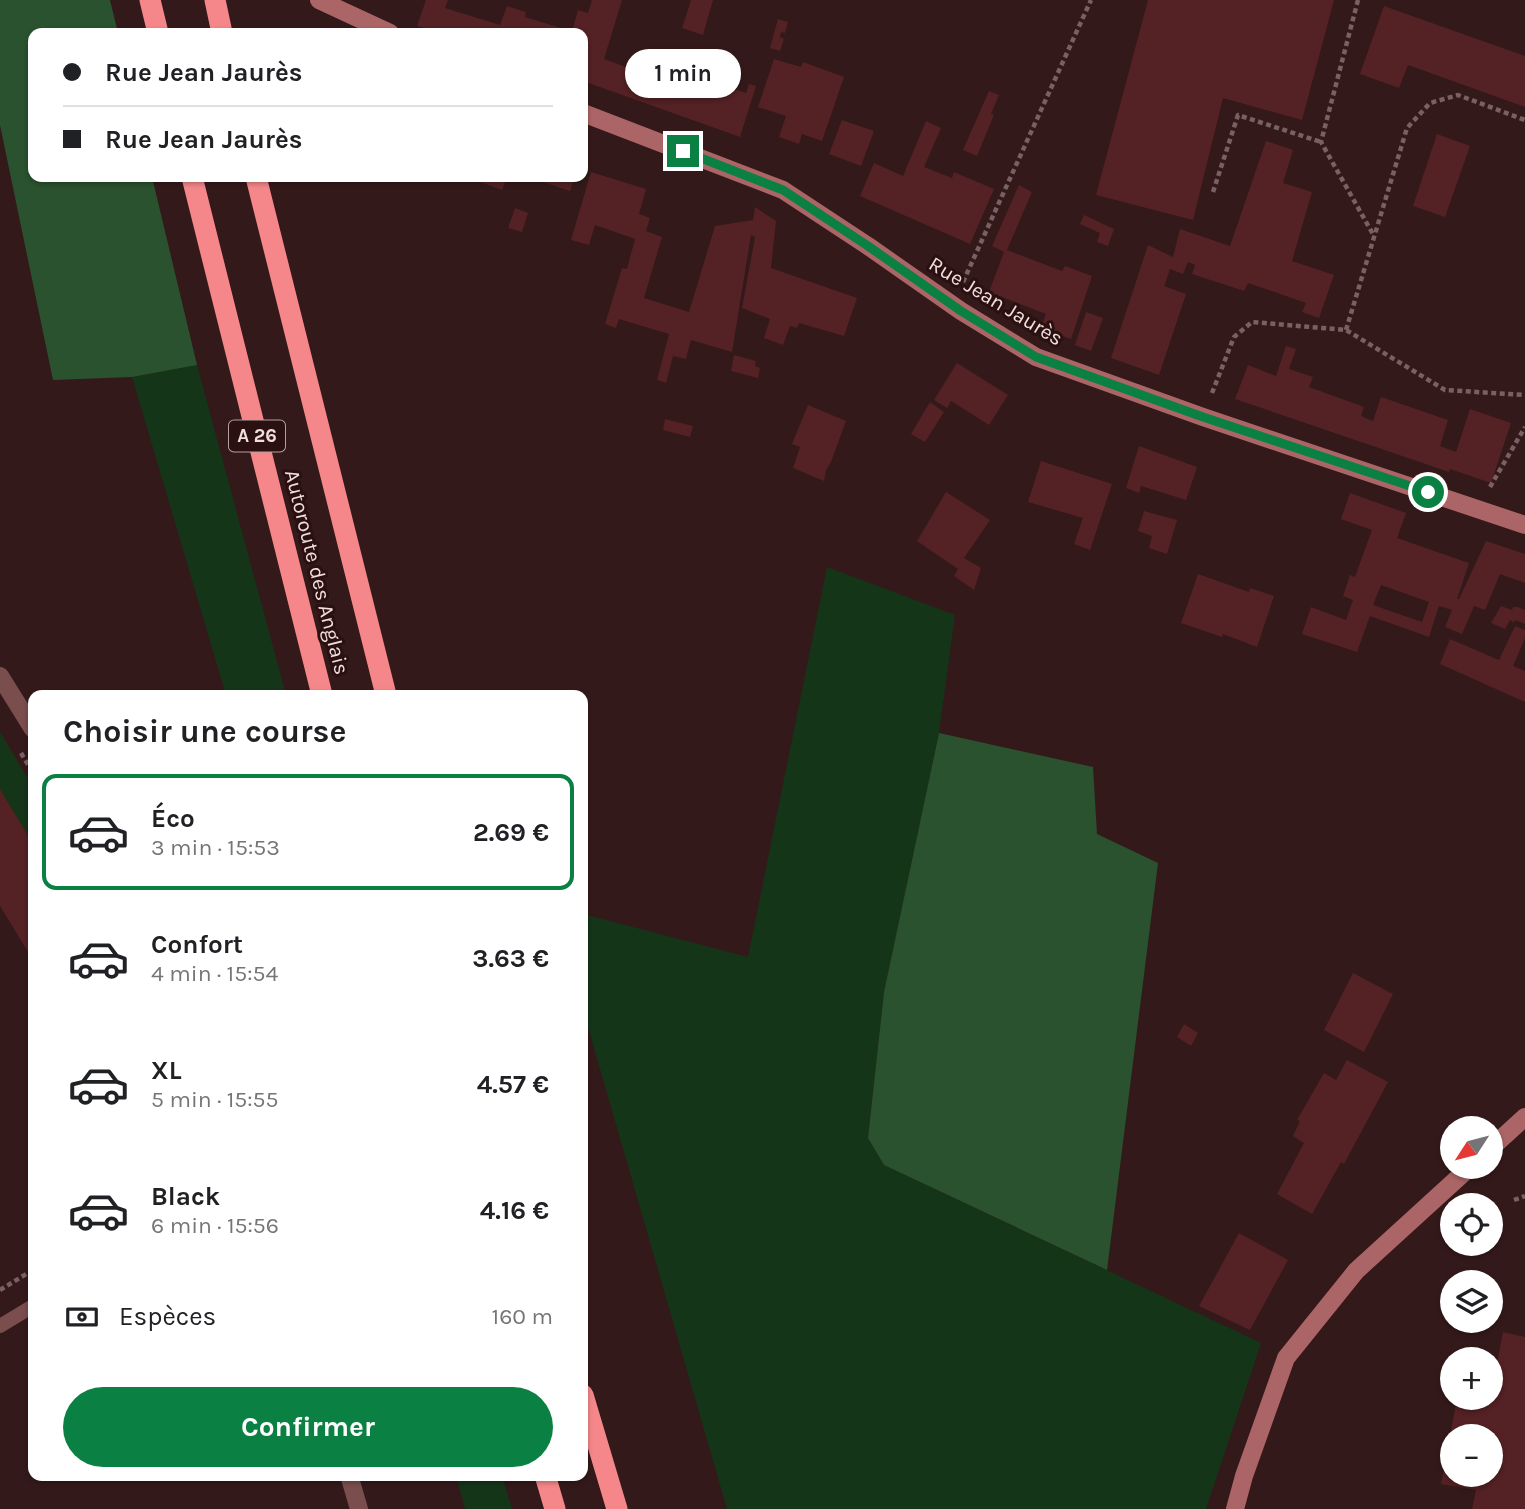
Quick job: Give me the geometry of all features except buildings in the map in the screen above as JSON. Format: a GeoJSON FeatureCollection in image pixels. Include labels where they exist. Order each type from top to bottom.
{"type":"FeatureCollection","features":[{"type":"Feature","properties":{"kind":"highway"},"geometry":{"type":"LineString","coordinates":[[150,0],[157,28]]}},
{"type":"Feature","properties":{"kind":"highway"},"geometry":{"type":"LineString","coordinates":[[215,0],[221,28]]}},
{"type":"Feature","properties":{"kind":"highway","name":"Autoroute des Anglais"},"geometry":{"type":"LineString","coordinates":[[193,182],[321,690]]}},
{"type":"Feature","properties":{"kind":"highway","name":"Autoroute des Anglais"},"geometry":{"type":"LineString","coordinates":[[257,182],[385,690]]}},
{"type":"Feature","properties":{"kind":"highway"},"geometry":{"type":"LineString","coordinates":[[588,1412],[617,1509]]}},
{"type":"Feature","properties":{"kind":"highway"},"geometry":{"type":"LineString","coordinates":[[547,1481],[555,1509]]}},
{"type":"Feature","properties":{"kind":"street"},"geometry":{"type":"LineString","coordinates":[[326,4],[379,28]]}},
{"type":"Feature","properties":{"kind":"street","name":"Rue Jean Jaurès"},"geometry":{"type":"LineString","coordinates":[[588,115],[783,190],[951,304],[1036,357],[1203,417],[1525,525]]}},
{"type":"Feature","properties":{"kind":"street"},"geometry":{"type":"LineString","coordinates":[[0,676],[28,721]]}},
{"type":"Feature","properties":{"kind":"street"},"geometry":{"type":"LineString","coordinates":[[1503,1138],[1525,1117]]}},
{"type":"Feature","properties":{"kind":"street"},"geometry":{"type":"LineString","coordinates":[[1235,1509],[1286,1358],[1356,1271],[1456,1180]]}},
{"type":"Feature","properties":{"kind":"street"},"geometry":{"type":"LineString","coordinates":[[351,1481],[359,1509]]}},
{"type":"Feature","properties":{"kind":"lane"},"geometry":{"type":"LineString","coordinates":[[0,1326],[28,1309]]}},
{"type":"Feature","properties":{"kind":"path"},"geometry":{"type":"LineString","coordinates":[[951,304],[967,275],[1091,0]]}},
{"type":"Feature","properties":{"kind":"path"},"geometry":{"type":"LineString","coordinates":[[1321,142],[1358,0]]}},
{"type":"Feature","properties":{"kind":"path"},"geometry":{"type":"LineString","coordinates":[[1346,330],[1408,128],[1430,103],[1458,95],[1525,120]]}},
{"type":"Feature","properties":{"kind":"path"},"geometry":{"type":"LineString","coordinates":[[1213,192],[1238,115],[1321,142],[1375,237]]}},
{"type":"Feature","properties":{"kind":"path"},"geometry":{"type":"LineString","coordinates":[[1203,417],[1234,337],[1252,322],[1346,330],[1445,390],[1525,395]]}},
{"type":"Feature","properties":{"kind":"path"},"geometry":{"type":"LineString","coordinates":[[1478,509],[1525,427]]}},
{"type":"Feature","properties":{"kind":"path"},"geometry":{"type":"LineString","coordinates":[[1514,1200],[1525,1196]]}},
{"type":"Feature","properties":{"kind":"path"},"geometry":{"type":"LineString","coordinates":[[0,1290],[28,1273]]}},
{"type":"Feature","properties":{"kind":"green space"},"geometry":{"type":"Polygon","coordinates":[[[0,0],[110,0],[117,28],[28,28],[28,182],[153,182],[197,365],[132,377],[53,380],[0,125],[0,0]]]}},
{"type":"Feature","properties":{"kind":"green space"},"geometry":{"type":"Polygon","coordinates":[[[197,365],[285,690],[225,690],[132,377],[197,365]]]}},
{"type":"Feature","properties":{"kind":"green space"},"geometry":{"type":"Polygon","coordinates":[[[827,567],[955,615],[939,733],[884,992],[868,1138],[884,1165],[1261,1343],[1206,1509],[727,1509],[588,1027],[588,915],[748,957],[827,567]]]}},
{"type":"Feature","properties":{"kind":"green space"},"geometry":{"type":"Polygon","coordinates":[[[0,732],[28,779],[28,836],[0,789],[0,732]]]}},
{"type":"Feature","properties":{"kind":"green space"},"geometry":{"type":"Polygon","coordinates":[[[939,733],[1093,767],[1097,834],[1158,863],[1107,1270],[884,1165],[868,1138],[884,992],[939,733]]]}},
{"type":"Feature","properties":{"kind":"green space"},"geometry":{"type":"Polygon","coordinates":[[[458,1481],[504,1481],[512,1509],[465,1509],[458,1481]]]}},
{"type":"Feature","properties":{"kind":"route"},"geometry":{"type":"LineString","coordinates":[[683,151],[783,190],[961,311],[1036,357],[1203,417],[1428,492]]}}]}
